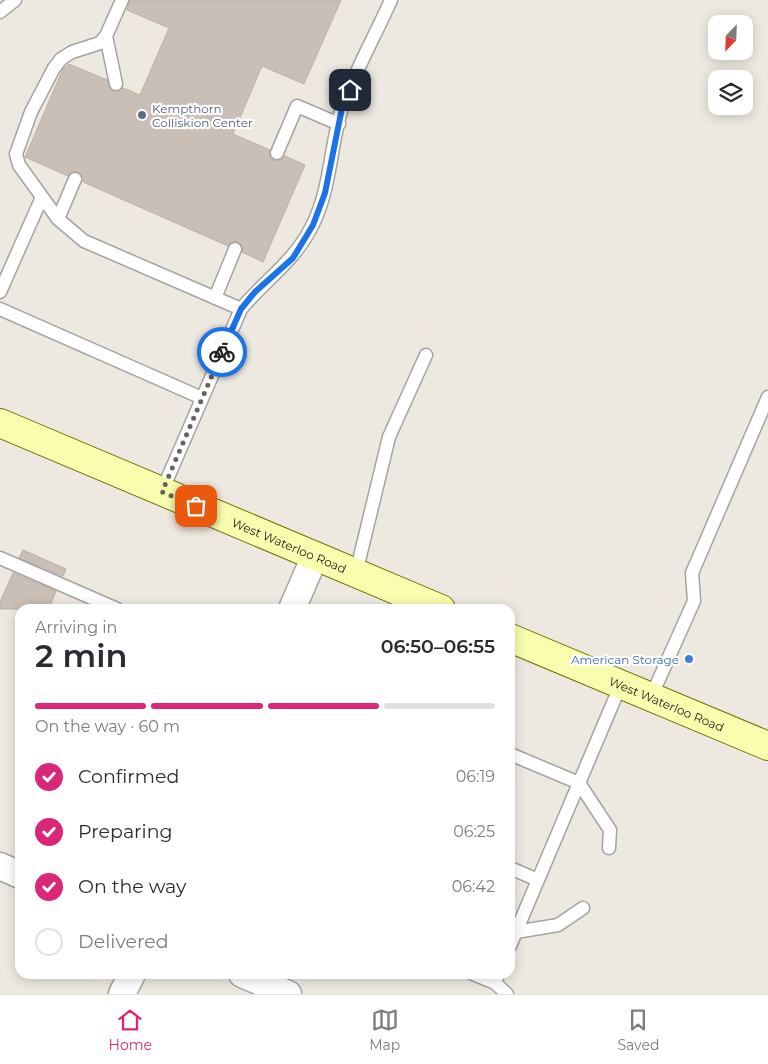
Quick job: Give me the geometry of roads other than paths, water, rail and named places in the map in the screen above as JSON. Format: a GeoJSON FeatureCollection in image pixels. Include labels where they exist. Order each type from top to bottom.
{"type":"FeatureCollection","features":[{"type":"Feature","properties":{"kind":"main road","name":"West Waterloo Road"},"geometry":{"type":"LineString","coordinates":[[0,423],[429,604]]}},
{"type":"Feature","properties":{"kind":"main road","name":"West Waterloo Road"},"geometry":{"type":"LineString","coordinates":[[515,640],[768,746]]}},
{"type":"Feature","properties":{"kind":"street"},"geometry":{"type":"LineString","coordinates":[[294,604],[316,556]]}},
{"type":"Feature","properties":{"kind":"street"},"geometry":{"type":"LineString","coordinates":[[0,866],[15,873]]}},
{"type":"Feature","properties":{"kind":"street"},"geometry":{"type":"LineString","coordinates":[[122,994],[130,979]]}},
{"type":"Feature","properties":{"kind":"street"},"geometry":{"type":"LineString","coordinates":[[254,979],[288,994]]}},
{"type":"Feature","properties":{"kind":"lane"},"geometry":{"type":"LineString","coordinates":[[0,12],[15,0]]}},
{"type":"Feature","properties":{"kind":"lane"},"geometry":{"type":"LineString","coordinates":[[122,0],[106,36],[100,43],[72,52],[54,68],[32,112],[16,154],[18,166],[58,218],[84,241],[241,309]]}},
{"type":"Feature","properties":{"kind":"lane"},"geometry":{"type":"LineString","coordinates":[[162,492],[241,309],[255,292],[293,258],[313,225],[325,193],[342,108],[391,0]]}},
{"type":"Feature","properties":{"kind":"lane"},"geometry":{"type":"LineString","coordinates":[[106,36],[116,84]]}},
{"type":"Feature","properties":{"kind":"lane"},"geometry":{"type":"LineString","coordinates":[[277,153],[297,106],[339,124]]}},
{"type":"Feature","properties":{"kind":"lane"},"geometry":{"type":"LineString","coordinates":[[58,218],[75,179]]}},
{"type":"Feature","properties":{"kind":"lane"},"geometry":{"type":"LineString","coordinates":[[0,292],[42,197]]}},
{"type":"Feature","properties":{"kind":"lane"},"geometry":{"type":"LineString","coordinates":[[215,298],[236,249]]}},
{"type":"Feature","properties":{"kind":"lane"},"geometry":{"type":"LineString","coordinates":[[0,309],[202,398]]}},
{"type":"Feature","properties":{"kind":"lane"},"geometry":{"type":"LineString","coordinates":[[356,573],[389,437],[426,355]]}},
{"type":"Feature","properties":{"kind":"lane"},"geometry":{"type":"LineString","coordinates":[[651,697],[694,601],[692,573],[768,397]]}},
{"type":"Feature","properties":{"kind":"lane"},"geometry":{"type":"LineString","coordinates":[[0,558],[106,604]]}},
{"type":"Feature","properties":{"kind":"lane"},"geometry":{"type":"LineString","coordinates":[[516,932],[621,684]]}},
{"type":"Feature","properties":{"kind":"lane"},"geometry":{"type":"LineString","coordinates":[[515,756],[579,783],[610,830],[609,848]]}},
{"type":"Feature","properties":{"kind":"lane"},"geometry":{"type":"LineString","coordinates":[[515,870],[538,880]]}},
{"type":"Feature","properties":{"kind":"lane"},"geometry":{"type":"LineString","coordinates":[[516,932],[558,924],[583,908]]}},
{"type":"Feature","properties":{"kind":"lane"},"geometry":{"type":"LineString","coordinates":[[497,979],[507,994]]}},
{"type":"Feature","properties":{"kind":"place","name":"Kempthorn Colliskion Center"},"geometry":{"type":"Point","coordinates":[142,115]}},
{"type":"Feature","properties":{"kind":"place","name":"American Storage"},"geometry":{"type":"Point","coordinates":[689,659]}}]}
